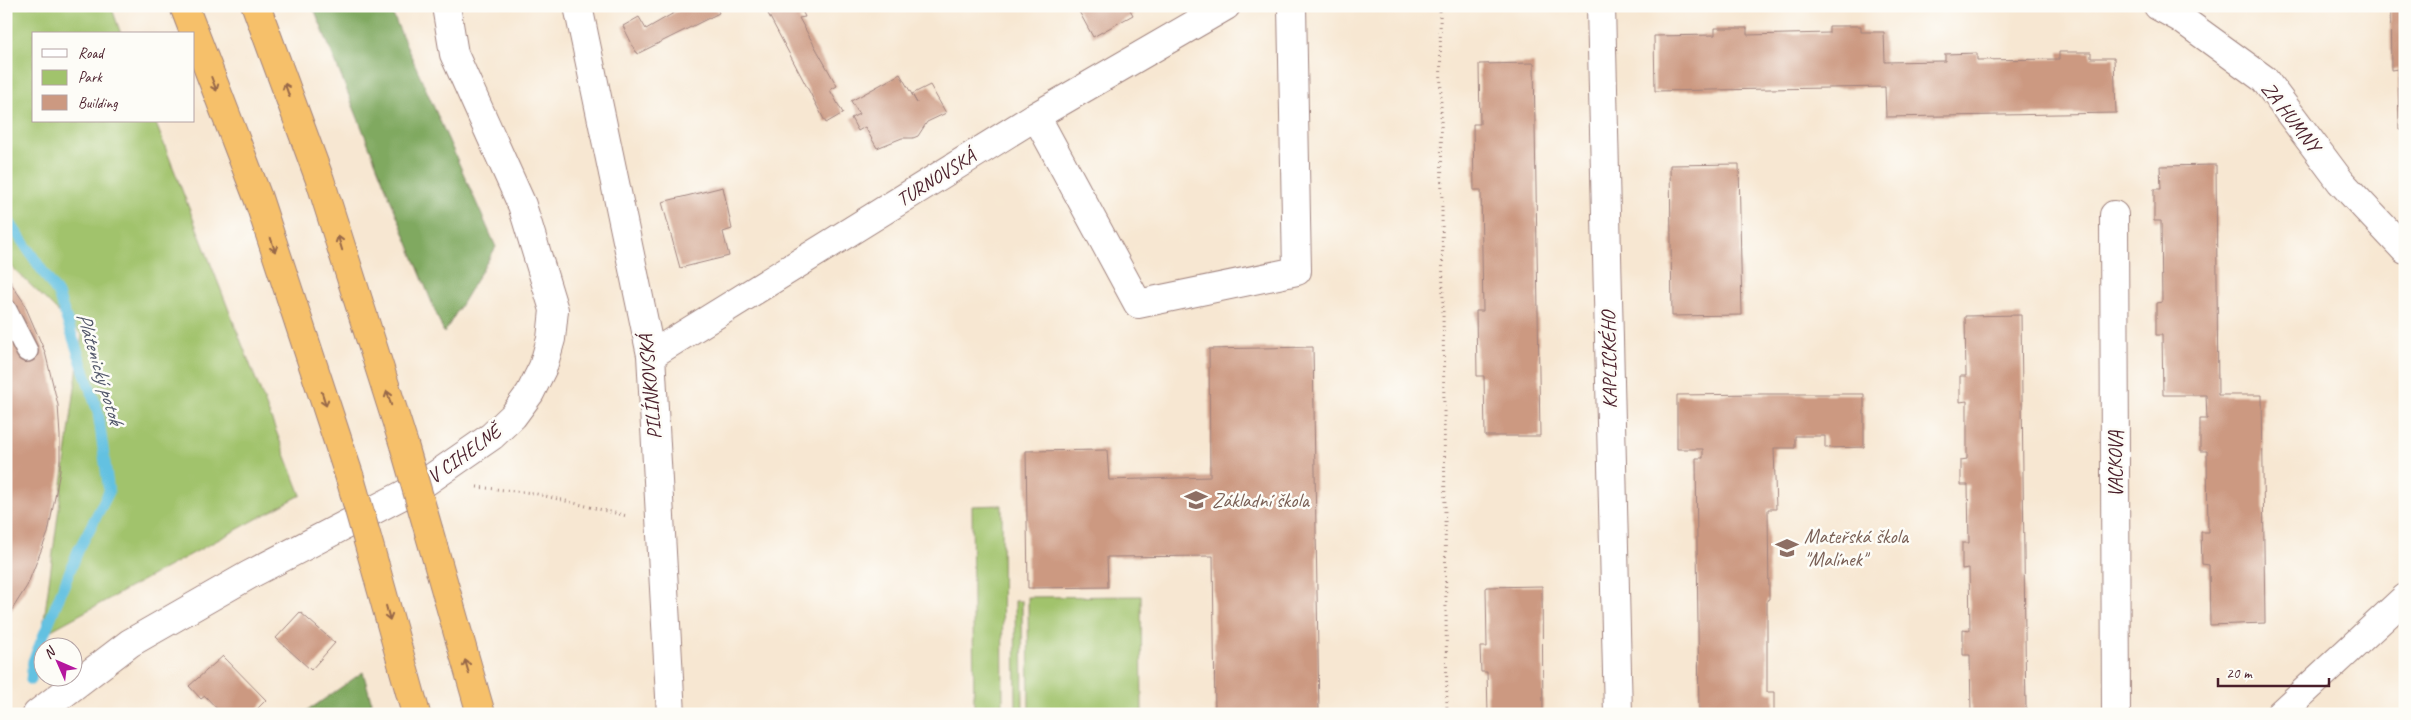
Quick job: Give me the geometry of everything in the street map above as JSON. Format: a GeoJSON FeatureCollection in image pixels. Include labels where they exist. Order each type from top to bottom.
{"type":"FeatureCollection","features":[{"type":"Feature","properties":{"kind":"highway"},"geometry":{"type":"LineString","coordinates":[[184,6],[194,32]]}},
{"type":"Feature","properties":{"kind":"highway"},"geometry":{"type":"LineString","coordinates":[[256,6],[320,180],[404,445],[481,714]]}},
{"type":"Feature","properties":{"kind":"highway"},"geometry":{"type":"LineString","coordinates":[[195,35],[258,198],[350,478],[416,714]]}},
{"type":"Feature","properties":{"kind":"street","name":"V CIHELNĚ"},"geometry":{"type":"LineString","coordinates":[[37,714],[130,643],[248,575],[420,486],[492,436],[513,416],[530,393],[543,367],[551,339],[554,310],[522,205],[454,54],[446,6]]}},
{"type":"Feature","properties":{"kind":"street","name":"PILÍNKOVSKÁ"},"geometry":{"type":"LineString","coordinates":[[578,6],[651,356],[671,714]]}},
{"type":"Feature","properties":{"kind":"street","name":"TURNOVSKÁ"},"geometry":{"type":"LineString","coordinates":[[651,356],[1036,116],[1226,6]]}},
{"type":"Feature","properties":{"kind":"street"},"geometry":{"type":"LineString","coordinates":[[1036,116],[1138,304],[1297,271],[1292,6]]}},
{"type":"Feature","properties":{"kind":"street","name":"KAPLICKÉHO"},"geometry":{"type":"LineString","coordinates":[[1601,6],[1618,714]]}},
{"type":"Feature","properties":{"kind":"street","name":"ZA HUMNY"},"geometry":{"type":"LineString","coordinates":[[2158,6],[2180,18],[2264,79],[2341,182],[2405,250]]}},
{"type":"Feature","properties":{"kind":"street","name":"VACKOVA"},"geometry":{"type":"LineString","coordinates":[[2114,215],[2116,714]]}},
{"type":"Feature","properties":{"kind":"street"},"geometry":{"type":"LineString","coordinates":[[2296,709],[2405,598]]}},
{"type":"Feature","properties":{"kind":"lane"},"geometry":{"type":"LineString","coordinates":[[6,310],[27,351]]}},
{"type":"Feature","properties":{"kind":"path"},"geometry":{"type":"LineString","coordinates":[[1440,6],[1447,714]]}},
{"type":"Feature","properties":{"kind":"path"},"geometry":{"type":"LineString","coordinates":[[445,467],[470,486],[533,493],[660,524]]}},
{"type":"Feature","properties":{"kind":"green space"},"geometry":{"type":"Polygon","coordinates":[[[6,6],[111,6],[120,32],[32,32],[32,122],[155,122],[301,495],[42,635],[82,335],[6,261],[6,6]]]}},
{"type":"Feature","properties":{"kind":"green space"},"geometry":{"type":"Polygon","coordinates":[[[313,6],[389,6],[496,247],[444,333],[313,6]]]}},
{"type":"Feature","properties":{"kind":"green space"},"geometry":{"type":"Polygon","coordinates":[[[1002,505],[1003,714],[974,714],[972,506],[1002,505]]]}},
{"type":"Feature","properties":{"kind":"green space"},"geometry":{"type":"Polygon","coordinates":[[[1141,596],[1142,714],[1029,714],[1028,597],[1141,596]]]}},
{"type":"Feature","properties":{"kind":"green space"},"geometry":{"type":"Polygon","coordinates":[[[1015,601],[1022,601],[1023,714],[1016,714],[1015,601]]]}},
{"type":"Feature","properties":{"kind":"green space"},"geometry":{"type":"Polygon","coordinates":[[[363,672],[375,714],[303,714],[363,672]]]}},
{"type":"Feature","properties":{"kind":"building"},"geometry":{"type":"Polygon","coordinates":[[[686,6],[716,6],[719,13],[637,54],[623,26],[639,17],[646,29],[686,6]]]}},
{"type":"Feature","properties":{"kind":"building"},"geometry":{"type":"Polygon","coordinates":[[[764,6],[800,6],[805,17],[799,18],[837,86],[830,90],[843,113],[826,123],[764,6]]]}},
{"type":"Feature","properties":{"kind":"building"},"geometry":{"type":"Polygon","coordinates":[[[1076,6],[1128,6],[1133,15],[1093,37],[1076,6]]]}},
{"type":"Feature","properties":{"kind":"building"},"geometry":{"type":"Polygon","coordinates":[[[2390,6],[2405,6],[2405,130],[2399,130],[2398,69],[2391,70],[2390,6]]]}},
{"type":"Feature","properties":{"kind":"building"},"geometry":{"type":"Polygon","coordinates":[[[1829,26],[1861,26],[1861,32],[1884,32],[1885,62],[1945,61],[1945,54],[1977,53],[1977,60],[2059,59],[2059,52],[2091,52],[2091,58],[2114,58],[2116,113],[1886,117],[1885,87],[1655,91],[1654,36],[1715,35],[1715,28],[1747,28],[1747,35],[1829,33],[1829,26]]]}},
{"type":"Feature","properties":{"kind":"building"},"geometry":{"type":"Polygon","coordinates":[[[1534,63],[1540,436],[1485,436],[1484,376],[1477,376],[1476,311],[1483,311],[1481,190],[1474,190],[1473,124],[1480,124],[1479,64],[1534,63]]]}},
{"type":"Feature","properties":{"kind":"building"},"geometry":{"type":"Polygon","coordinates":[[[900,74],[917,103],[912,94],[930,85],[946,113],[927,122],[918,136],[902,138],[877,148],[865,127],[858,131],[851,118],[859,114],[851,101],[900,74]]]}},
{"type":"Feature","properties":{"kind":"building"},"geometry":{"type":"Polygon","coordinates":[[[1739,164],[1742,315],[1672,316],[1670,165],[1739,164]]]}},
{"type":"Feature","properties":{"kind":"building"},"geometry":{"type":"Polygon","coordinates":[[[2216,165],[2218,395],[2262,395],[2265,623],[2210,625],[2209,565],[2202,564],[2201,532],[2208,532],[2207,451],[2200,451],[2200,419],[2207,419],[2206,395],[2163,395],[2162,335],[2156,335],[2156,303],[2162,302],[2161,221],[2154,221],[2154,189],[2161,189],[2160,166],[2216,165]]]}},
{"type":"Feature","properties":{"kind":"building"},"geometry":{"type":"Polygon","coordinates":[[[723,187],[732,229],[723,232],[729,256],[680,268],[662,202],[723,187]]]}},
{"type":"Feature","properties":{"kind":"building"},"geometry":{"type":"Polygon","coordinates":[[[6,276],[23,301],[45,352],[58,405],[60,471],[48,533],[27,586],[6,619],[6,276]]]}},
{"type":"Feature","properties":{"kind":"building"},"geometry":{"type":"Polygon","coordinates":[[[2021,315],[2026,714],[1971,714],[1970,655],[1963,655],[1963,629],[1970,630],[1969,568],[1962,569],[1962,543],[1969,543],[1968,485],[1961,485],[1961,460],[1967,459],[1967,401],[1960,402],[1960,376],[1966,376],[1965,316],[2021,315]]]}},
{"type":"Feature","properties":{"kind":"building"},"geometry":{"type":"Polygon","coordinates":[[[1313,347],[1319,714],[1215,714],[1213,556],[1107,557],[1108,587],[1028,588],[1026,451],[1107,450],[1109,480],[1210,477],[1209,349],[1313,347]]]}},
{"type":"Feature","properties":{"kind":"building"},"geometry":{"type":"Polygon","coordinates":[[[1864,394],[1864,447],[1825,448],[1825,436],[1795,436],[1795,448],[1774,448],[1776,509],[1768,509],[1767,692],[1774,692],[1774,714],[1699,714],[1696,458],[1703,458],[1703,449],[1677,449],[1677,395],[1864,394]]]}},
{"type":"Feature","properties":{"kind":"building"},"geometry":{"type":"Polygon","coordinates":[[[1542,586],[1543,714],[1488,714],[1487,672],[1481,672],[1480,647],[1487,647],[1486,587],[1542,586]]]}},
{"type":"Feature","properties":{"kind":"building"},"geometry":{"type":"Polygon","coordinates":[[[300,612],[335,643],[311,670],[276,638],[300,612]]]}},
{"type":"Feature","properties":{"kind":"building"},"geometry":{"type":"Polygon","coordinates":[[[223,656],[266,700],[252,714],[222,714],[205,696],[201,699],[189,686],[223,656]]]}},
{"type":"Feature","properties":{"kind":"waterway","name":"Plátenický potok"},"geometry":{"type":"LineString","coordinates":[[6,217],[58,294],[98,412],[109,492],[78,551],[33,661],[31,680]]}},
{"type":"Feature","properties":{"kind":"place","name":"Základní škola"},"geometry":{"type":"Point","coordinates":[1196,500]}},
{"type":"Feature","properties":{"kind":"place","name":"Mateřská škola \"Malínek\""},"geometry":{"type":"Point","coordinates":[1787,548]}}]}
